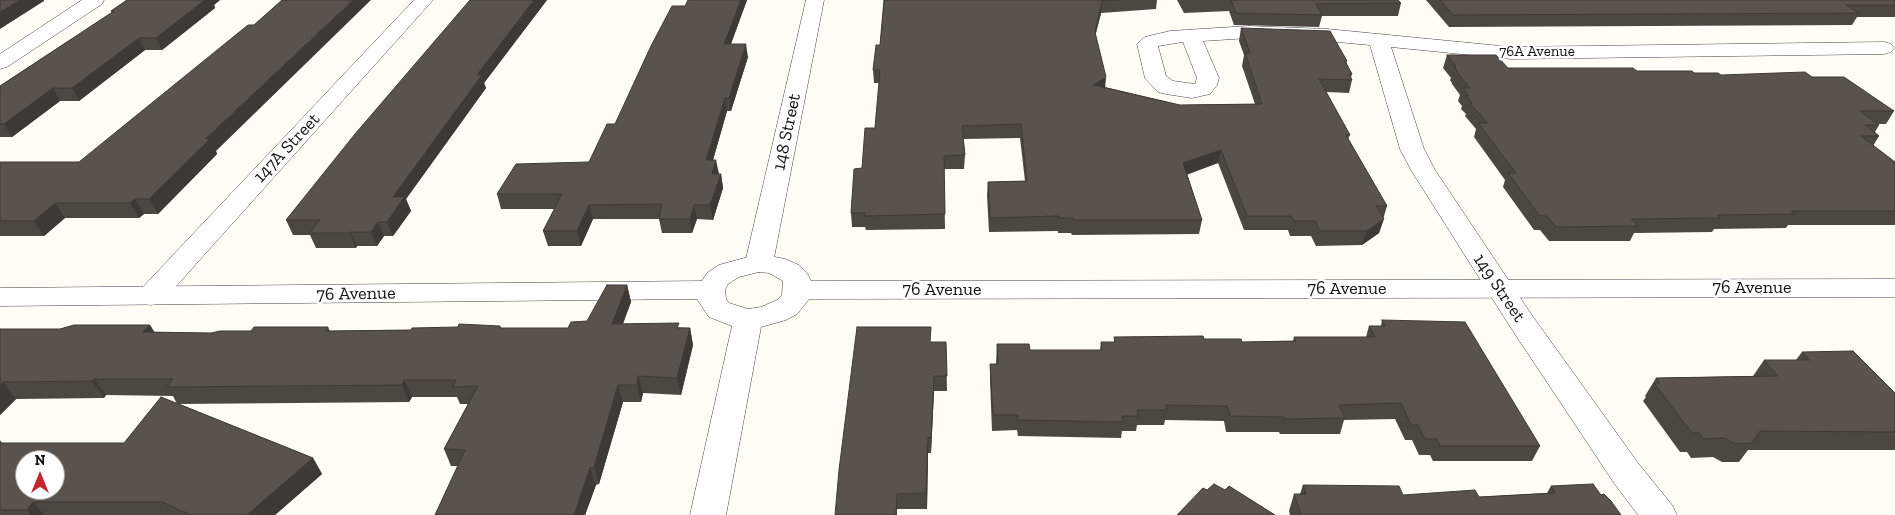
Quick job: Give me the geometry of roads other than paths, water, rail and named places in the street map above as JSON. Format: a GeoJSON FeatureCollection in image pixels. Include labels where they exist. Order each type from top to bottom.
{"type":"FeatureCollection","features":[{"type":"Feature","properties":{"kind":"street"},"geometry":{"type":"LineString","coordinates":[[0,63],[95,0]]}},
{"type":"Feature","properties":{"kind":"street","name":"147A Street"},"geometry":{"type":"LineString","coordinates":[[151,296],[424,0]]}},
{"type":"Feature","properties":{"kind":"street","name":"148 Street"},"geometry":{"type":"LineString","coordinates":[[759,263],[815,0]]}},
{"type":"Feature","properties":{"kind":"street","name":"76A Avenue"},"geometry":{"type":"LineString","coordinates":[[1191,36],[1276,32],[1327,35],[1511,53],[1884,48]]}},
{"type":"Feature","properties":{"kind":"street","name":"149 Street"},"geometry":{"type":"LineString","coordinates":[[1379,41],[1417,160],[1500,289],[1626,473],[1659,515]]}},
{"type":"Feature","properties":{"kind":"street"},"geometry":{"type":"LineString","coordinates":[[759,263],[775,265],[789,271],[797,279],[798,290],[794,299],[787,307],[769,315],[748,319],[732,316],[719,310],[712,300],[712,290],[717,279],[729,271],[759,263]]}},
{"type":"Feature","properties":{"kind":"street","name":"76 Avenue"},"geometry":{"type":"LineString","coordinates":[[798,290],[1895,288]]}},
{"type":"Feature","properties":{"kind":"street","name":"76 Avenue"},"geometry":{"type":"LineString","coordinates":[[0,297],[712,290]]}},
{"type":"Feature","properties":{"kind":"street"},"geometry":{"type":"LineString","coordinates":[[708,515],[748,319]]}}]}
